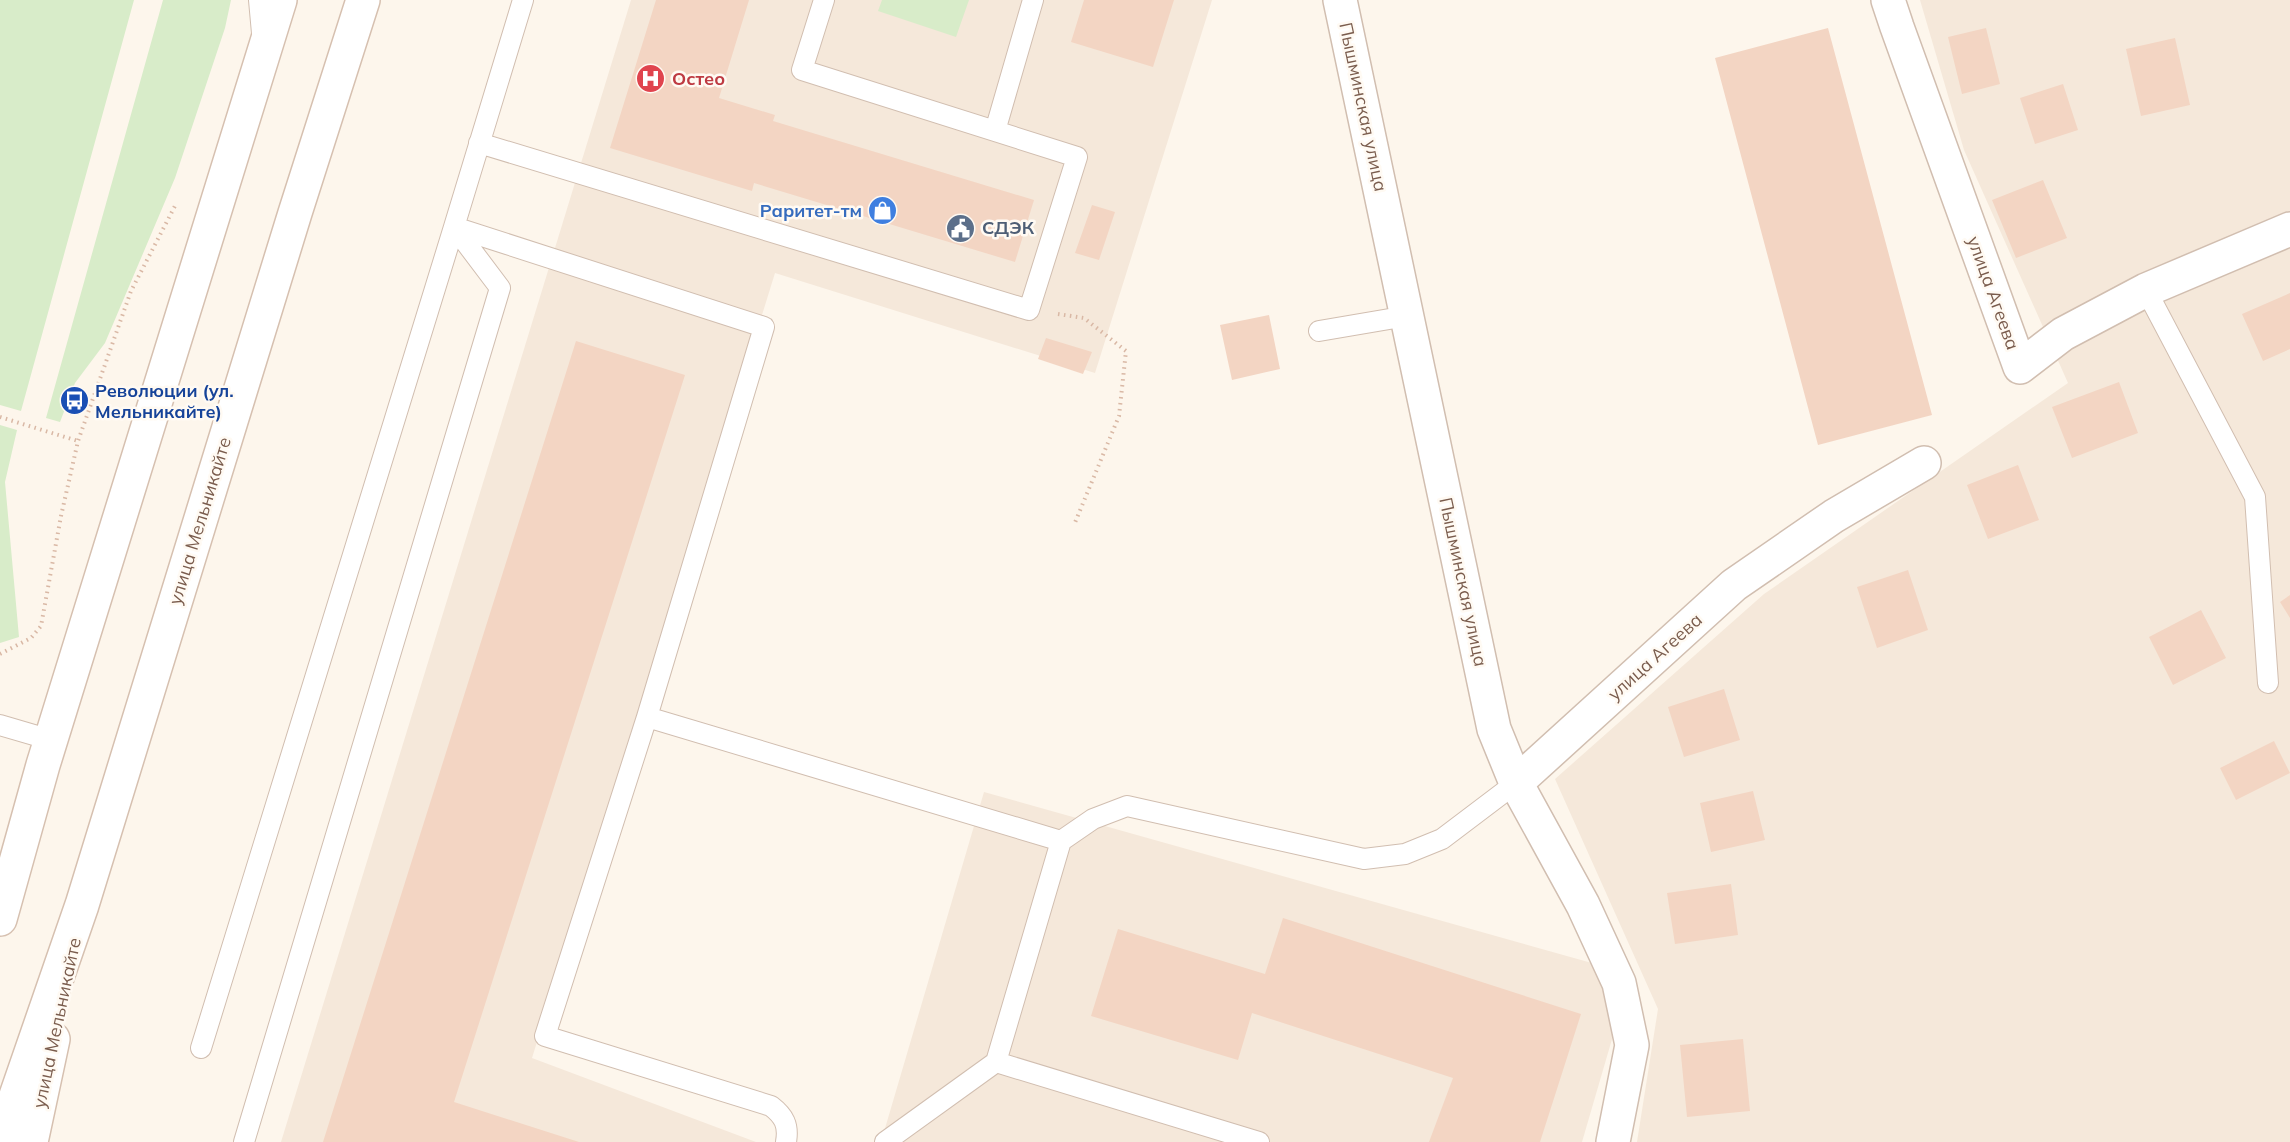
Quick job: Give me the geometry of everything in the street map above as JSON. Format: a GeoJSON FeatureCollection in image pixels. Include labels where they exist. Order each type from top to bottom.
{"type":"FeatureCollection","features":[{"type":"Feature","properties":{"kind":"main road"},"geometry":{"type":"LineString","coordinates":[[0,919],[47,753],[279,0]]}},
{"type":"Feature","properties":{"kind":"main road","name":"улица Мельникайте"},"geometry":{"type":"LineString","coordinates":[[0,1142],[82,905],[291,224],[363,0]]}},
{"type":"Feature","properties":{"kind":"main road","name":"Пышминская улица"},"geometry":{"type":"LineString","coordinates":[[1340,0],[1494,729],[1516,783],[1582,905],[1619,982],[1632,1045],[1613,1142]]}},
{"type":"Feature","properties":{"kind":"main road","name":"улица Агеева"},"geometry":{"type":"LineString","coordinates":[[1888,0],[2020,367],[2063,334],[2146,290],[2290,229]]}},
{"type":"Feature","properties":{"kind":"main road","name":"улица Агеева"},"geometry":{"type":"LineString","coordinates":[[1516,783],[1734,585],[1834,516],[1924,464]]}},
{"type":"Feature","properties":{"kind":"main road"},"geometry":{"type":"LineString","coordinates":[[0,863],[47,753]]}},
{"type":"Feature","properties":{"kind":"main road","name":"улица Мельникайте"},"geometry":{"type":"LineString","coordinates":[[32,1142],[82,905]]}},
{"type":"Feature","properties":{"kind":"lane"},"geometry":{"type":"LineString","coordinates":[[259,0],[263,52]]}},
{"type":"Feature","properties":{"kind":"lane"},"geometry":{"type":"LineString","coordinates":[[201,1048],[522,0]]}},
{"type":"Feature","properties":{"kind":"lane"},"geometry":{"type":"LineString","coordinates":[[479,143],[1029,310],[1077,157],[802,70],[824,0]]}},
{"type":"Feature","properties":{"kind":"lane"},"geometry":{"type":"LineString","coordinates":[[995,131],[1033,0]]}},
{"type":"Feature","properties":{"kind":"lane"},"geometry":{"type":"LineString","coordinates":[[454,227],[764,327],[647,717],[545,1036],[771,1106],[786,1122],[786,1142]]}},
{"type":"Feature","properties":{"kind":"lane"},"geometry":{"type":"LineString","coordinates":[[244,1142],[500,288],[454,227]]}},
{"type":"Feature","properties":{"kind":"lane"},"geometry":{"type":"LineString","coordinates":[[2146,290],[2255,497],[2268,683]]}},
{"type":"Feature","properties":{"kind":"lane"},"geometry":{"type":"LineString","coordinates":[[1319,331],[1407,316]]}},
{"type":"Feature","properties":{"kind":"lane"},"geometry":{"type":"LineString","coordinates":[[647,717],[1061,841]]}},
{"type":"Feature","properties":{"kind":"lane"},"geometry":{"type":"LineString","coordinates":[[0,724],[47,753]]}},
{"type":"Feature","properties":{"kind":"lane"},"geometry":{"type":"LineString","coordinates":[[885,1142],[996,1062],[1061,841],[1092,819],[1127,806],[1364,859],[1405,854],[1442,839],[1516,783]]}},
{"type":"Feature","properties":{"kind":"lane"},"geometry":{"type":"LineString","coordinates":[[996,1062],[1259,1142]]}},
{"type":"Feature","properties":{"kind":"path"},"geometry":{"type":"LineString","coordinates":[[0,654],[31,638],[41,626],[78,441],[131,291],[176,203]]}},
{"type":"Feature","properties":{"kind":"path"},"geometry":{"type":"LineString","coordinates":[[1029,310],[1084,318],[1126,351],[1119,416],[1074,525]]}},
{"type":"Feature","properties":{"kind":"path"},"geometry":{"type":"LineString","coordinates":[[0,417],[78,441]]}},
{"type":"Feature","properties":{"kind":"shaded area"},"geometry":{"type":"Polygon","coordinates":[[[631,0],[1212,0],[1095,373],[775,273],[532,1058],[756,1142],[281,1142],[631,0]]]}},
{"type":"Feature","properties":{"kind":"shaded area"},"geometry":{"type":"Polygon","coordinates":[[[1920,0],[2290,0],[2290,1142],[1637,1142],[1658,1009],[1555,779],[1764,594],[2068,383],[1964,150],[1920,0]]]}},
{"type":"Feature","properties":{"kind":"shaded area"},"geometry":{"type":"Polygon","coordinates":[[[984,792],[1631,974],[1582,1142],[881,1142],[984,792]]]}},
{"type":"Feature","properties":{"kind":"green space"},"geometry":{"type":"Polygon","coordinates":[[[0,0],[134,0],[21,411],[0,405],[0,0]]]}},
{"type":"Feature","properties":{"kind":"green space"},"geometry":{"type":"Polygon","coordinates":[[[163,0],[231,0],[225,28],[175,178],[105,343],[75,383],[60,422],[46,418],[163,0]]]}},
{"type":"Feature","properties":{"kind":"green space"},"geometry":{"type":"Polygon","coordinates":[[[882,0],[969,0],[956,37],[878,11],[882,0]]]}},
{"type":"Feature","properties":{"kind":"green space"},"geometry":{"type":"Polygon","coordinates":[[[0,425],[17,430],[5,482],[19,637],[0,643],[0,425]]]}},
{"type":"Feature","properties":{"kind":"building"},"geometry":{"type":"Polygon","coordinates":[[[656,0],[749,0],[719,98],[775,115],[773,121],[1034,200],[1015,262],[754,183],[752,191],[610,148],[656,0]]]}},
{"type":"Feature","properties":{"kind":"building"},"geometry":{"type":"Polygon","coordinates":[[[1084,0],[1174,0],[1153,67],[1071,42],[1084,0]]]}},
{"type":"Feature","properties":{"kind":"building"},"geometry":{"type":"Polygon","coordinates":[[[1828,28],[1932,415],[1818,445],[1715,58],[1828,28]]]}},
{"type":"Feature","properties":{"kind":"building"},"geometry":{"type":"Polygon","coordinates":[[[1986,28],[2000,84],[1962,94],[1948,37],[1986,28]]]}},
{"type":"Feature","properties":{"kind":"building"},"geometry":{"type":"Polygon","coordinates":[[[2175,38],[2190,105],[2141,116],[2126,49],[2175,38]]]}},
{"type":"Feature","properties":{"kind":"building"},"geometry":{"type":"Polygon","coordinates":[[[2063,84],[2078,130],[2035,144],[2020,98],[2063,84]]]}},
{"type":"Feature","properties":{"kind":"building"},"geometry":{"type":"Polygon","coordinates":[[[2043,180],[2067,238],[2016,258],[1992,200],[2043,180]]]}},
{"type":"Feature","properties":{"kind":"building"},"geometry":{"type":"Polygon","coordinates":[[[1092,205],[1115,212],[1099,260],[1075,253],[1092,205]]]}},
{"type":"Feature","properties":{"kind":"building"},"geometry":{"type":"Polygon","coordinates":[[[2290,293],[2290,349],[2263,361],[2242,314],[2290,293]]]}},
{"type":"Feature","properties":{"kind":"building"},"geometry":{"type":"Polygon","coordinates":[[[1269,315],[1280,369],[1232,380],[1220,325],[1269,315]]]}},
{"type":"Feature","properties":{"kind":"building"},"geometry":{"type":"Polygon","coordinates":[[[1046,338],[1092,352],[1083,374],[1038,359],[1046,338]]]}},
{"type":"Feature","properties":{"kind":"building"},"geometry":{"type":"Polygon","coordinates":[[[576,341],[685,375],[454,1102],[579,1142],[323,1142],[576,341]]]}},
{"type":"Feature","properties":{"kind":"building"},"geometry":{"type":"Polygon","coordinates":[[[2119,382],[2138,433],[2072,458],[2052,407],[2119,382]]]}},
{"type":"Feature","properties":{"kind":"building"},"geometry":{"type":"Polygon","coordinates":[[[2018,465],[2039,520],[1988,539],[1967,485],[2018,465]]]}},
{"type":"Feature","properties":{"kind":"building"},"geometry":{"type":"Polygon","coordinates":[[[1908,570],[1928,630],[1877,648],[1857,587],[1908,570]]]}},
{"type":"Feature","properties":{"kind":"building"},"geometry":{"type":"Polygon","coordinates":[[[2290,595],[2290,618],[2280,602],[2290,595]]]}},
{"type":"Feature","properties":{"kind":"building"},"geometry":{"type":"Polygon","coordinates":[[[2201,610],[2226,658],[2173,685],[2149,637],[2201,610]]]}},
{"type":"Feature","properties":{"kind":"building"},"geometry":{"type":"Polygon","coordinates":[[[1724,689],[1740,740],[1684,757],[1668,707],[1724,689]]]}},
{"type":"Feature","properties":{"kind":"building"},"geometry":{"type":"Polygon","coordinates":[[[2274,741],[2290,773],[2236,800],[2220,768],[2274,741]]]}},
{"type":"Feature","properties":{"kind":"building"},"geometry":{"type":"Polygon","coordinates":[[[1753,791],[1765,840],[1711,852],[1700,803],[1753,791]]]}},
{"type":"Feature","properties":{"kind":"building"},"geometry":{"type":"Polygon","coordinates":[[[1731,884],[1738,935],[1675,944],[1667,893],[1731,884]]]}},
{"type":"Feature","properties":{"kind":"building"},"geometry":{"type":"Polygon","coordinates":[[[1283,918],[1581,1014],[1540,1142],[1429,1142],[1453,1078],[1252,1013],[1238,1060],[1091,1016],[1118,929],[1265,974],[1283,918]]]}},
{"type":"Feature","properties":{"kind":"building"},"geometry":{"type":"Polygon","coordinates":[[[1743,1039],[1750,1111],[1687,1117],[1680,1045],[1743,1039]]]}},
{"type":"Feature","properties":{"kind":"place","name":"Остео"},"geometry":{"type":"Point","coordinates":[651,79]}},
{"type":"Feature","properties":{"kind":"place","name":"Раритет-тм"},"geometry":{"type":"Point","coordinates":[883,211]}},
{"type":"Feature","properties":{"kind":"place","name":"СДЭК"},"geometry":{"type":"Point","coordinates":[961,228]}},
{"type":"Feature","properties":{"kind":"place","name":"Революции (ул. Мельникайте)"},"geometry":{"type":"Point","coordinates":[74,401]}}]}
